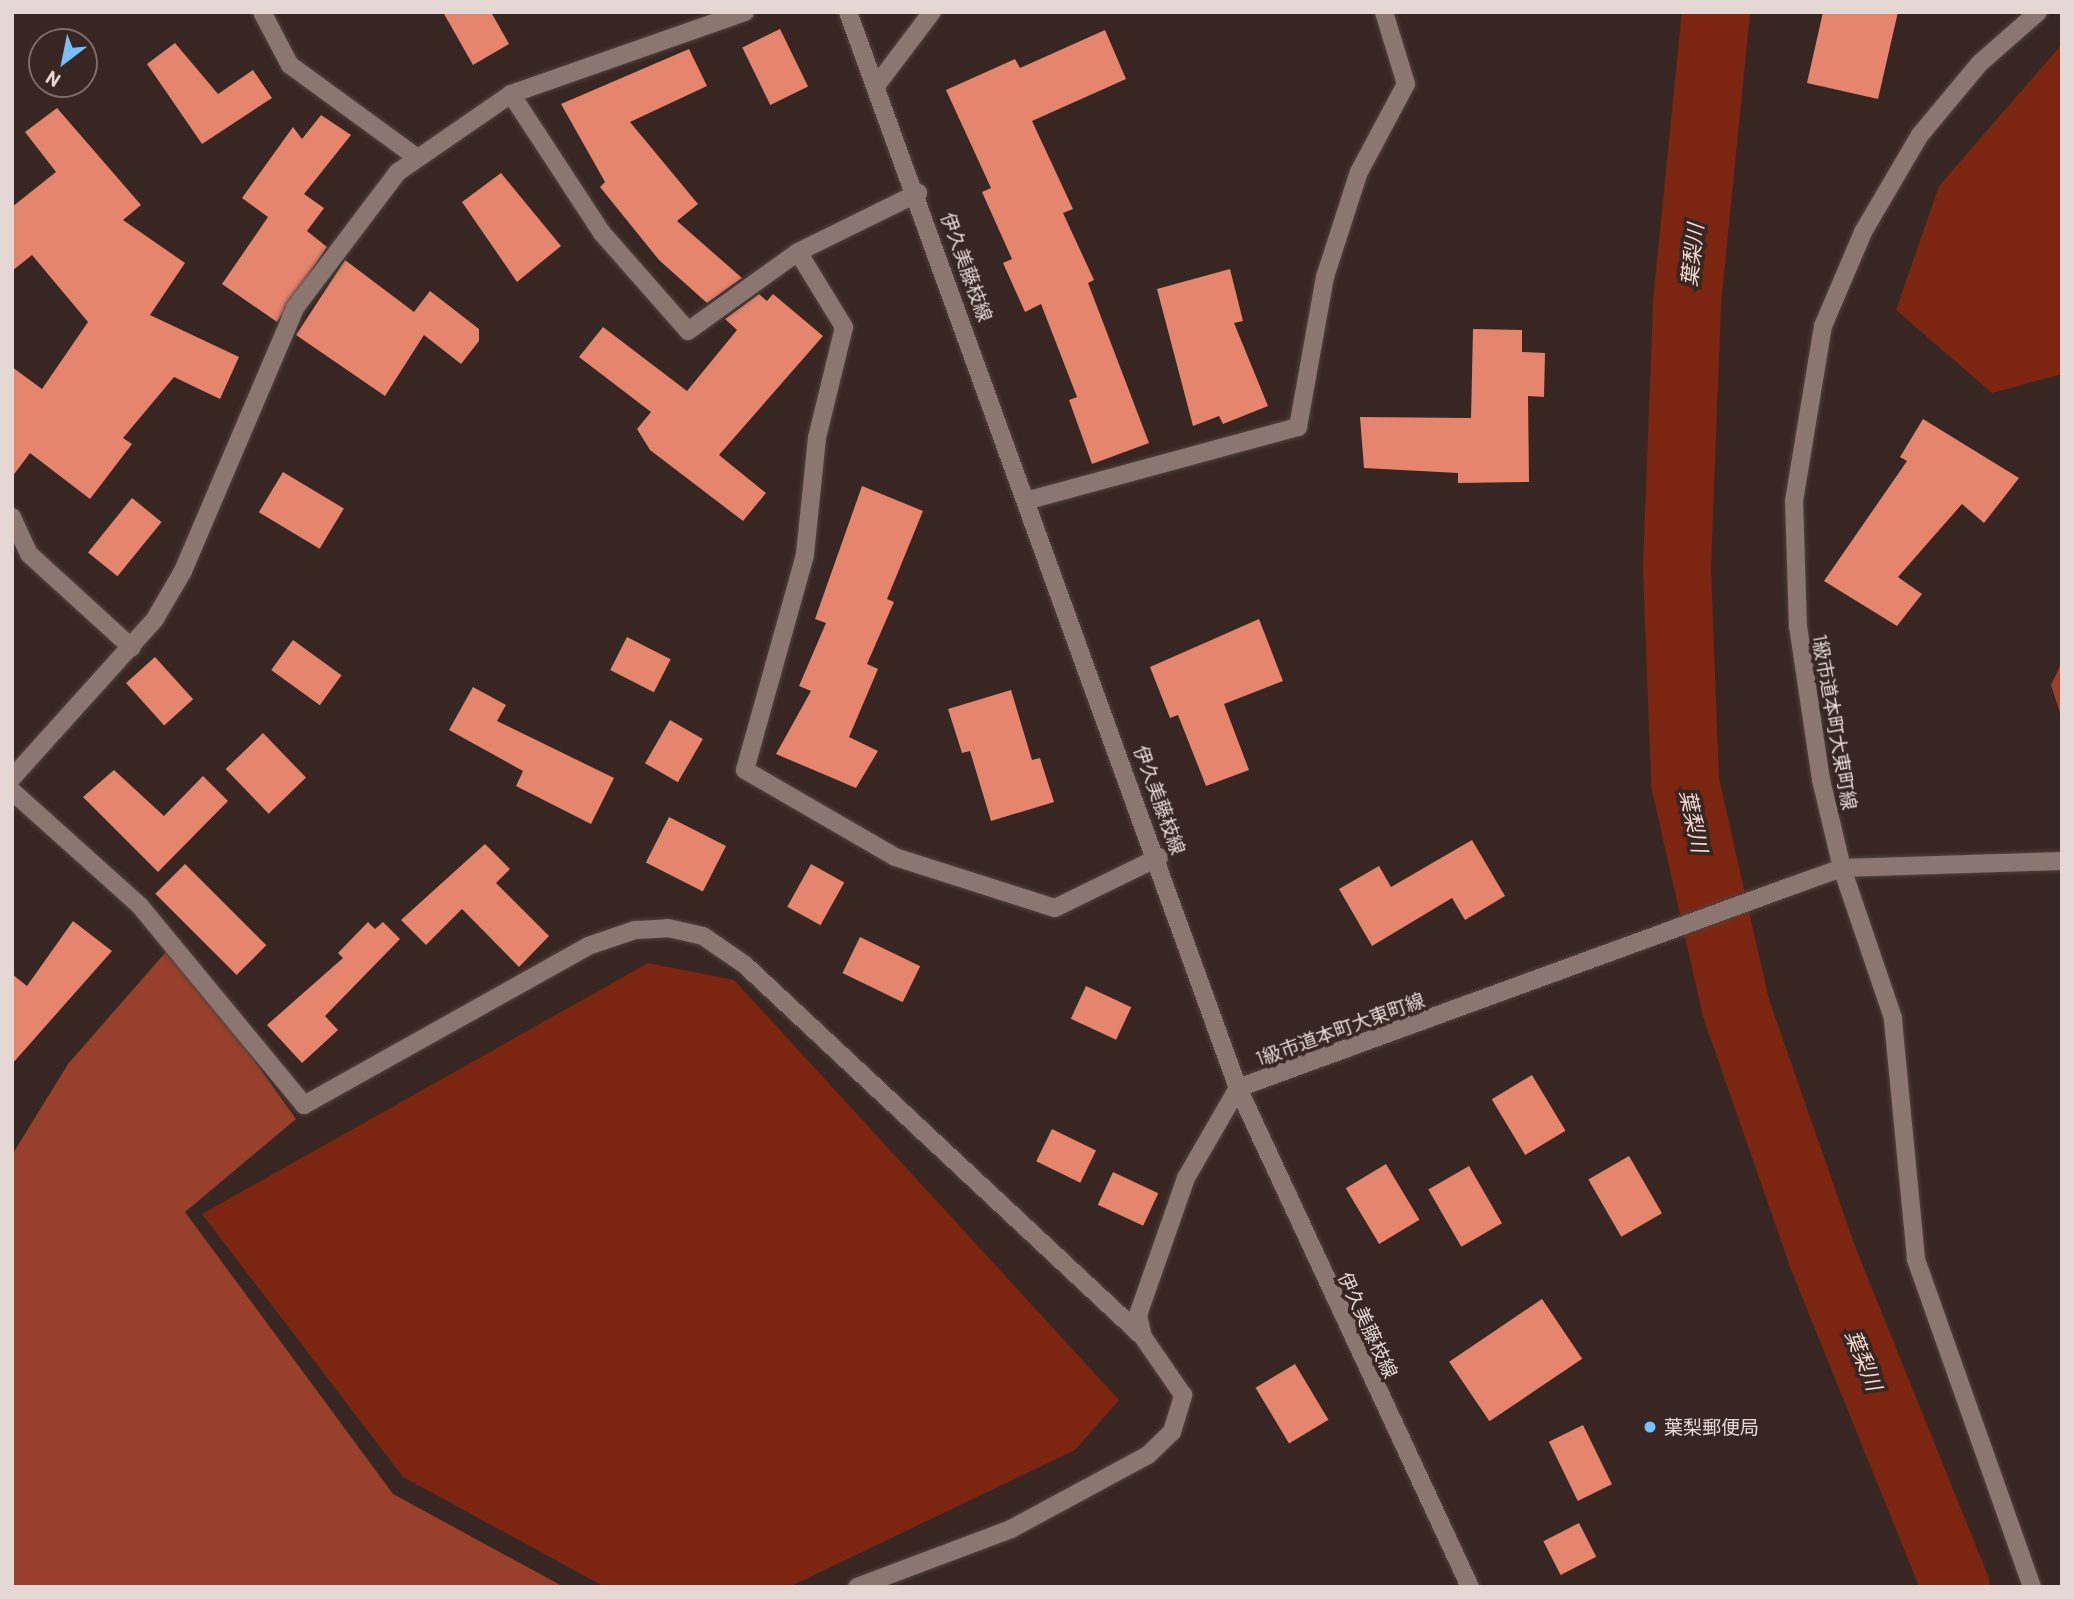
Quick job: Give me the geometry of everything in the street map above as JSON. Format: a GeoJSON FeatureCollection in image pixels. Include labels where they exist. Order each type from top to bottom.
{"type":"FeatureCollection","features":[{"type":"Feature","properties":{"kind":"street"},"geometry":{"type":"LineString","coordinates":[[262,12],[290,65],[416,157]]}},
{"type":"Feature","properties":{"kind":"street"},"geometry":{"type":"LineString","coordinates":[[12,778],[132,648],[183,570],[295,308],[349,229],[416,157],[511,94],[745,12]]}},
{"type":"Feature","properties":{"kind":"street","name":"伊久美藤枝線"},"geometry":{"type":"LineString","coordinates":[[848,12],[918,193],[1030,500],[1238,1088],[1470,1587]]}},
{"type":"Feature","properties":{"kind":"street"},"geometry":{"type":"LineString","coordinates":[[876,86],[932,12]]}},
{"type":"Feature","properties":{"kind":"street"},"geometry":{"type":"LineString","coordinates":[[1030,500],[1298,427],[1325,278],[1359,172],[1406,83],[1384,12]]}},
{"type":"Feature","properties":{"kind":"street","name":"1級市道本町大東町線"},"geometry":{"type":"LineString","coordinates":[[1238,1088],[1629,948],[1842,868],[1821,780],[1797,599],[1794,502],[1823,326],[1863,232],[1920,135],[1980,63],[2038,12]]}},
{"type":"Feature","properties":{"kind":"street"},"geometry":{"type":"LineString","coordinates":[[511,94],[602,233],[688,331],[798,252],[918,193]]}},
{"type":"Feature","properties":{"kind":"street"},"geometry":{"type":"LineString","coordinates":[[798,252],[844,327],[817,438],[805,555],[745,770],[895,857],[1055,908],[1158,857]]}},
{"type":"Feature","properties":{"kind":"street"},"geometry":{"type":"LineString","coordinates":[[12,517],[29,554],[132,648]]}},
{"type":"Feature","properties":{"kind":"street"},"geometry":{"type":"LineString","coordinates":[[12,791],[140,906],[304,1105],[588,947],[635,930],[704,936],[744,965],[1143,1337],[1183,1395],[1172,1432],[1148,1455],[1011,1529],[857,1587]]}},
{"type":"Feature","properties":{"kind":"street"},"geometry":{"type":"LineString","coordinates":[[2032,1587],[1916,1259],[1893,1018],[1842,868],[2062,861]]}},
{"type":"Feature","properties":{"kind":"street"},"geometry":{"type":"LineString","coordinates":[[1143,1337],[1138,1315],[1186,1178],[1238,1088]]}},
{"type":"Feature","properties":{"kind":"shaded area"},"geometry":{"type":"Polygon","coordinates":[[[2062,44],[2062,374],[1992,393],[1896,310],[1939,186],[2062,44]]]}},
{"type":"Feature","properties":{"kind":"shaded area"},"geometry":{"type":"Polygon","coordinates":[[[2062,662],[2062,719],[2051,685],[2062,662]]]}},
{"type":"Feature","properties":{"kind":"shaded area"},"geometry":{"type":"Polygon","coordinates":[[[172,945],[296,1119],[185,1212],[393,1494],[564,1587],[12,1587],[12,1155],[68,1064],[172,945]]]}},
{"type":"Feature","properties":{"kind":"shaded area"},"geometry":{"type":"Polygon","coordinates":[[[648,963],[734,980],[1119,1400],[1075,1450],[789,1587],[605,1587],[403,1477],[202,1214],[648,963]]]}},
{"type":"Feature","properties":{"kind":"building"},"geometry":{"type":"Polygon","coordinates":[[[443,12],[491,12],[509,44],[473,65],[443,12]]]}},
{"type":"Feature","properties":{"kind":"building"},"geometry":{"type":"Polygon","coordinates":[[[1823,12],[1898,12],[1878,99],[1807,83],[1823,12]]]}},
{"type":"Feature","properties":{"kind":"building"},"geometry":{"type":"Polygon","coordinates":[[[780,29],[808,87],[770,105],[742,47],[780,29]]]}},
{"type":"Feature","properties":{"kind":"building"},"geometry":{"type":"Polygon","coordinates":[[[1105,30],[1126,79],[1032,121],[1073,209],[1063,213],[1094,280],[1088,283],[1149,443],[1092,464],[1069,400],[1077,397],[1041,304],[1025,312],[1003,263],[1012,259],[982,192],[991,188],[946,90],[1015,59],[1020,68],[1105,30]]]}},
{"type":"Feature","properties":{"kind":"building"},"geometry":{"type":"Polygon","coordinates":[[[175,43],[218,94],[253,70],[272,98],[202,144],[147,64],[175,43]]]}},
{"type":"Feature","properties":{"kind":"building"},"geometry":{"type":"Polygon","coordinates":[[[689,49],[707,86],[630,122],[698,204],[677,221],[742,278],[707,303],[659,260],[600,187],[605,182],[561,104],[689,49]]]}},
{"type":"Feature","properties":{"kind":"building"},"geometry":{"type":"Polygon","coordinates":[[[57,108],[141,205],[123,220],[185,263],[150,315],[239,357],[220,399],[174,377],[123,438],[132,444],[90,499],[30,453],[12,477],[12,367],[42,389],[88,322],[32,255],[12,271],[12,207],[56,172],[25,132],[57,108]]]}},
{"type":"Feature","properties":{"kind":"building"},"geometry":{"type":"Polygon","coordinates":[[[321,115],[351,135],[304,194],[324,208],[307,231],[327,247],[277,322],[222,284],[268,217],[242,198],[293,127],[302,139],[321,115]]]}},
{"type":"Feature","properties":{"kind":"building"},"geometry":{"type":"Polygon","coordinates":[[[501,173],[561,246],[517,282],[462,202],[501,173]]]}},
{"type":"Feature","properties":{"kind":"building"},"geometry":{"type":"Polygon","coordinates":[[[345,260],[414,312],[430,291],[479,329],[479,341],[461,364],[424,335],[385,396],[296,335],[345,260]]]}},
{"type":"Feature","properties":{"kind":"building"},"geometry":{"type":"Polygon","coordinates":[[[1230,269],[1243,321],[1234,323],[1268,406],[1223,424],[1219,416],[1193,426],[1157,289],[1230,269]]]}},
{"type":"Feature","properties":{"kind":"building"},"geometry":{"type":"Polygon","coordinates":[[[759,294],[767,301],[773,294],[823,336],[719,455],[766,493],[743,521],[650,450],[637,429],[651,412],[579,357],[603,327],[687,391],[737,330],[725,319],[759,294]]]}},
{"type":"Feature","properties":{"kind":"building"},"geometry":{"type":"Polygon","coordinates":[[[1473,329],[1522,330],[1522,352],[1545,353],[1544,397],[1528,396],[1529,482],[1458,483],[1458,473],[1364,468],[1360,417],[1471,418],[1473,329]]]}},
{"type":"Feature","properties":{"kind":"building"},"geometry":{"type":"Polygon","coordinates":[[[1923,419],[2019,478],[1984,523],[1962,504],[1898,577],[1922,594],[1897,626],[1824,581],[1907,461],[1900,457],[1923,419]]]}},
{"type":"Feature","properties":{"kind":"building"},"geometry":{"type":"Polygon","coordinates":[[[283,472],[344,509],[320,549],[259,512],[283,472]]]}},
{"type":"Feature","properties":{"kind":"building"},"geometry":{"type":"Polygon","coordinates":[[[862,486],[923,511],[887,599],[894,602],[867,664],[878,669],[849,737],[878,751],[856,788],[776,754],[811,691],[799,686],[826,623],[815,619],[862,486]]]}},
{"type":"Feature","properties":{"kind":"building"},"geometry":{"type":"Polygon","coordinates":[[[132,498],[162,522],[117,576],[88,552],[132,498]]]}},
{"type":"Feature","properties":{"kind":"building"},"geometry":{"type":"Polygon","coordinates":[[[1259,619],[1283,681],[1224,704],[1249,770],[1206,786],[1178,715],[1170,718],[1150,667],[1259,619]]]}},
{"type":"Feature","properties":{"kind":"building"},"geometry":{"type":"Polygon","coordinates":[[[627,637],[671,659],[654,692],[610,670],[627,637]]]}},
{"type":"Feature","properties":{"kind":"building"},"geometry":{"type":"Polygon","coordinates":[[[293,640],[342,675],[320,705],[271,670],[293,640]]]}},
{"type":"Feature","properties":{"kind":"building"},"geometry":{"type":"Polygon","coordinates":[[[155,657],[193,699],[164,725],[126,683],[155,657]]]}},
{"type":"Feature","properties":{"kind":"building"},"geometry":{"type":"Polygon","coordinates":[[[473,687],[506,705],[497,721],[614,778],[591,824],[516,786],[523,771],[449,730],[473,687]]]}},
{"type":"Feature","properties":{"kind":"building"},"geometry":{"type":"Polygon","coordinates":[[[1011,690],[1032,760],[1040,758],[1054,802],[991,821],[970,751],[962,753],[948,709],[1011,690]]]}},
{"type":"Feature","properties":{"kind":"building"},"geometry":{"type":"Polygon","coordinates":[[[670,720],[703,739],[678,782],[645,763],[670,720]]]}},
{"type":"Feature","properties":{"kind":"building"},"geometry":{"type":"Polygon","coordinates":[[[263,733],[306,778],[269,814],[226,769],[263,733]]]}},
{"type":"Feature","properties":{"kind":"building"},"geometry":{"type":"Polygon","coordinates":[[[114,770],[164,816],[203,776],[228,801],[158,872],[83,797],[114,770]]]}},
{"type":"Feature","properties":{"kind":"building"},"geometry":{"type":"Polygon","coordinates":[[[669,817],[726,846],[703,891],[646,862],[669,817]]]}},
{"type":"Feature","properties":{"kind":"building"},"geometry":{"type":"Polygon","coordinates":[[[1472,840],[1505,896],[1465,920],[1452,898],[1372,946],[1339,889],[1379,866],[1391,887],[1472,840]]]}},
{"type":"Feature","properties":{"kind":"building"},"geometry":{"type":"Polygon","coordinates":[[[485,844],[510,869],[496,883],[549,936],[519,967],[462,909],[426,945],[401,920],[485,844]]]}},
{"type":"Feature","properties":{"kind":"building"},"geometry":{"type":"Polygon","coordinates":[[[185,864],[266,945],[237,975],[155,894],[185,864]]]}},
{"type":"Feature","properties":{"kind":"building"},"geometry":{"type":"Polygon","coordinates":[[[811,864],[844,882],[820,925],[787,907],[811,864]]]}},
{"type":"Feature","properties":{"kind":"building"},"geometry":{"type":"Polygon","coordinates":[[[73,921],[112,951],[12,1064],[12,974],[27,986],[73,921]]]}},
{"type":"Feature","properties":{"kind":"building"},"geometry":{"type":"Polygon","coordinates":[[[368,922],[375,929],[383,922],[400,939],[325,1016],[338,1030],[302,1063],[267,1025],[343,958],[338,953],[368,922]]]}},
{"type":"Feature","properties":{"kind":"building"},"geometry":{"type":"Polygon","coordinates":[[[860,937],[920,966],[903,1002],[842,973],[860,937]]]}},
{"type":"Feature","properties":{"kind":"building"},"geometry":{"type":"Polygon","coordinates":[[[1086,986],[1131,1007],[1116,1040],[1071,1019],[1086,986]]]}},
{"type":"Feature","properties":{"kind":"building"},"geometry":{"type":"Polygon","coordinates":[[[1532,1075],[1565,1131],[1525,1155],[1492,1099],[1532,1075]]]}},
{"type":"Feature","properties":{"kind":"building"},"geometry":{"type":"Polygon","coordinates":[[[1052,1129],[1096,1150],[1080,1183],[1036,1161],[1052,1129]]]}},
{"type":"Feature","properties":{"kind":"building"},"geometry":{"type":"Polygon","coordinates":[[[1629,1156],[1662,1213],[1621,1237],[1588,1180],[1629,1156]]]}},
{"type":"Feature","properties":{"kind":"building"},"geometry":{"type":"Polygon","coordinates":[[[1386,1164],[1419,1220],[1379,1244],[1346,1188],[1386,1164]]]}},
{"type":"Feature","properties":{"kind":"building"},"geometry":{"type":"Polygon","coordinates":[[[1469,1166],[1502,1223],[1461,1247],[1428,1190],[1469,1166]]]}},
{"type":"Feature","properties":{"kind":"building"},"geometry":{"type":"Polygon","coordinates":[[[1113,1172],[1158,1193],[1143,1226],[1098,1205],[1113,1172]]]}},
{"type":"Feature","properties":{"kind":"building"},"geometry":{"type":"Polygon","coordinates":[[[1542,1299],[1582,1359],[1489,1421],[1449,1362],[1542,1299]]]}},
{"type":"Feature","properties":{"kind":"building"},"geometry":{"type":"Polygon","coordinates":[[[1295,1364],[1328,1420],[1289,1443],[1256,1388],[1295,1364]]]}},
{"type":"Feature","properties":{"kind":"building"},"geometry":{"type":"Polygon","coordinates":[[[1583,1425],[1612,1484],[1578,1501],[1549,1442],[1583,1425]]]}},
{"type":"Feature","properties":{"kind":"building"},"geometry":{"type":"Polygon","coordinates":[[[1579,1523],[1596,1557],[1561,1575],[1543,1541],[1579,1523]]]}},
{"type":"Feature","properties":{"kind":"waterway","name":"葉梨川"},"geometry":{"type":"LineString","coordinates":[[1716,12],[1687,305],[1677,571],[1685,782],[1736,1008],[1823,1258],[1956,1587]]}},
{"type":"Feature","properties":{"kind":"place","name":"葉梨郵便局"},"geometry":{"type":"Point","coordinates":[1650,1427]}}]}
